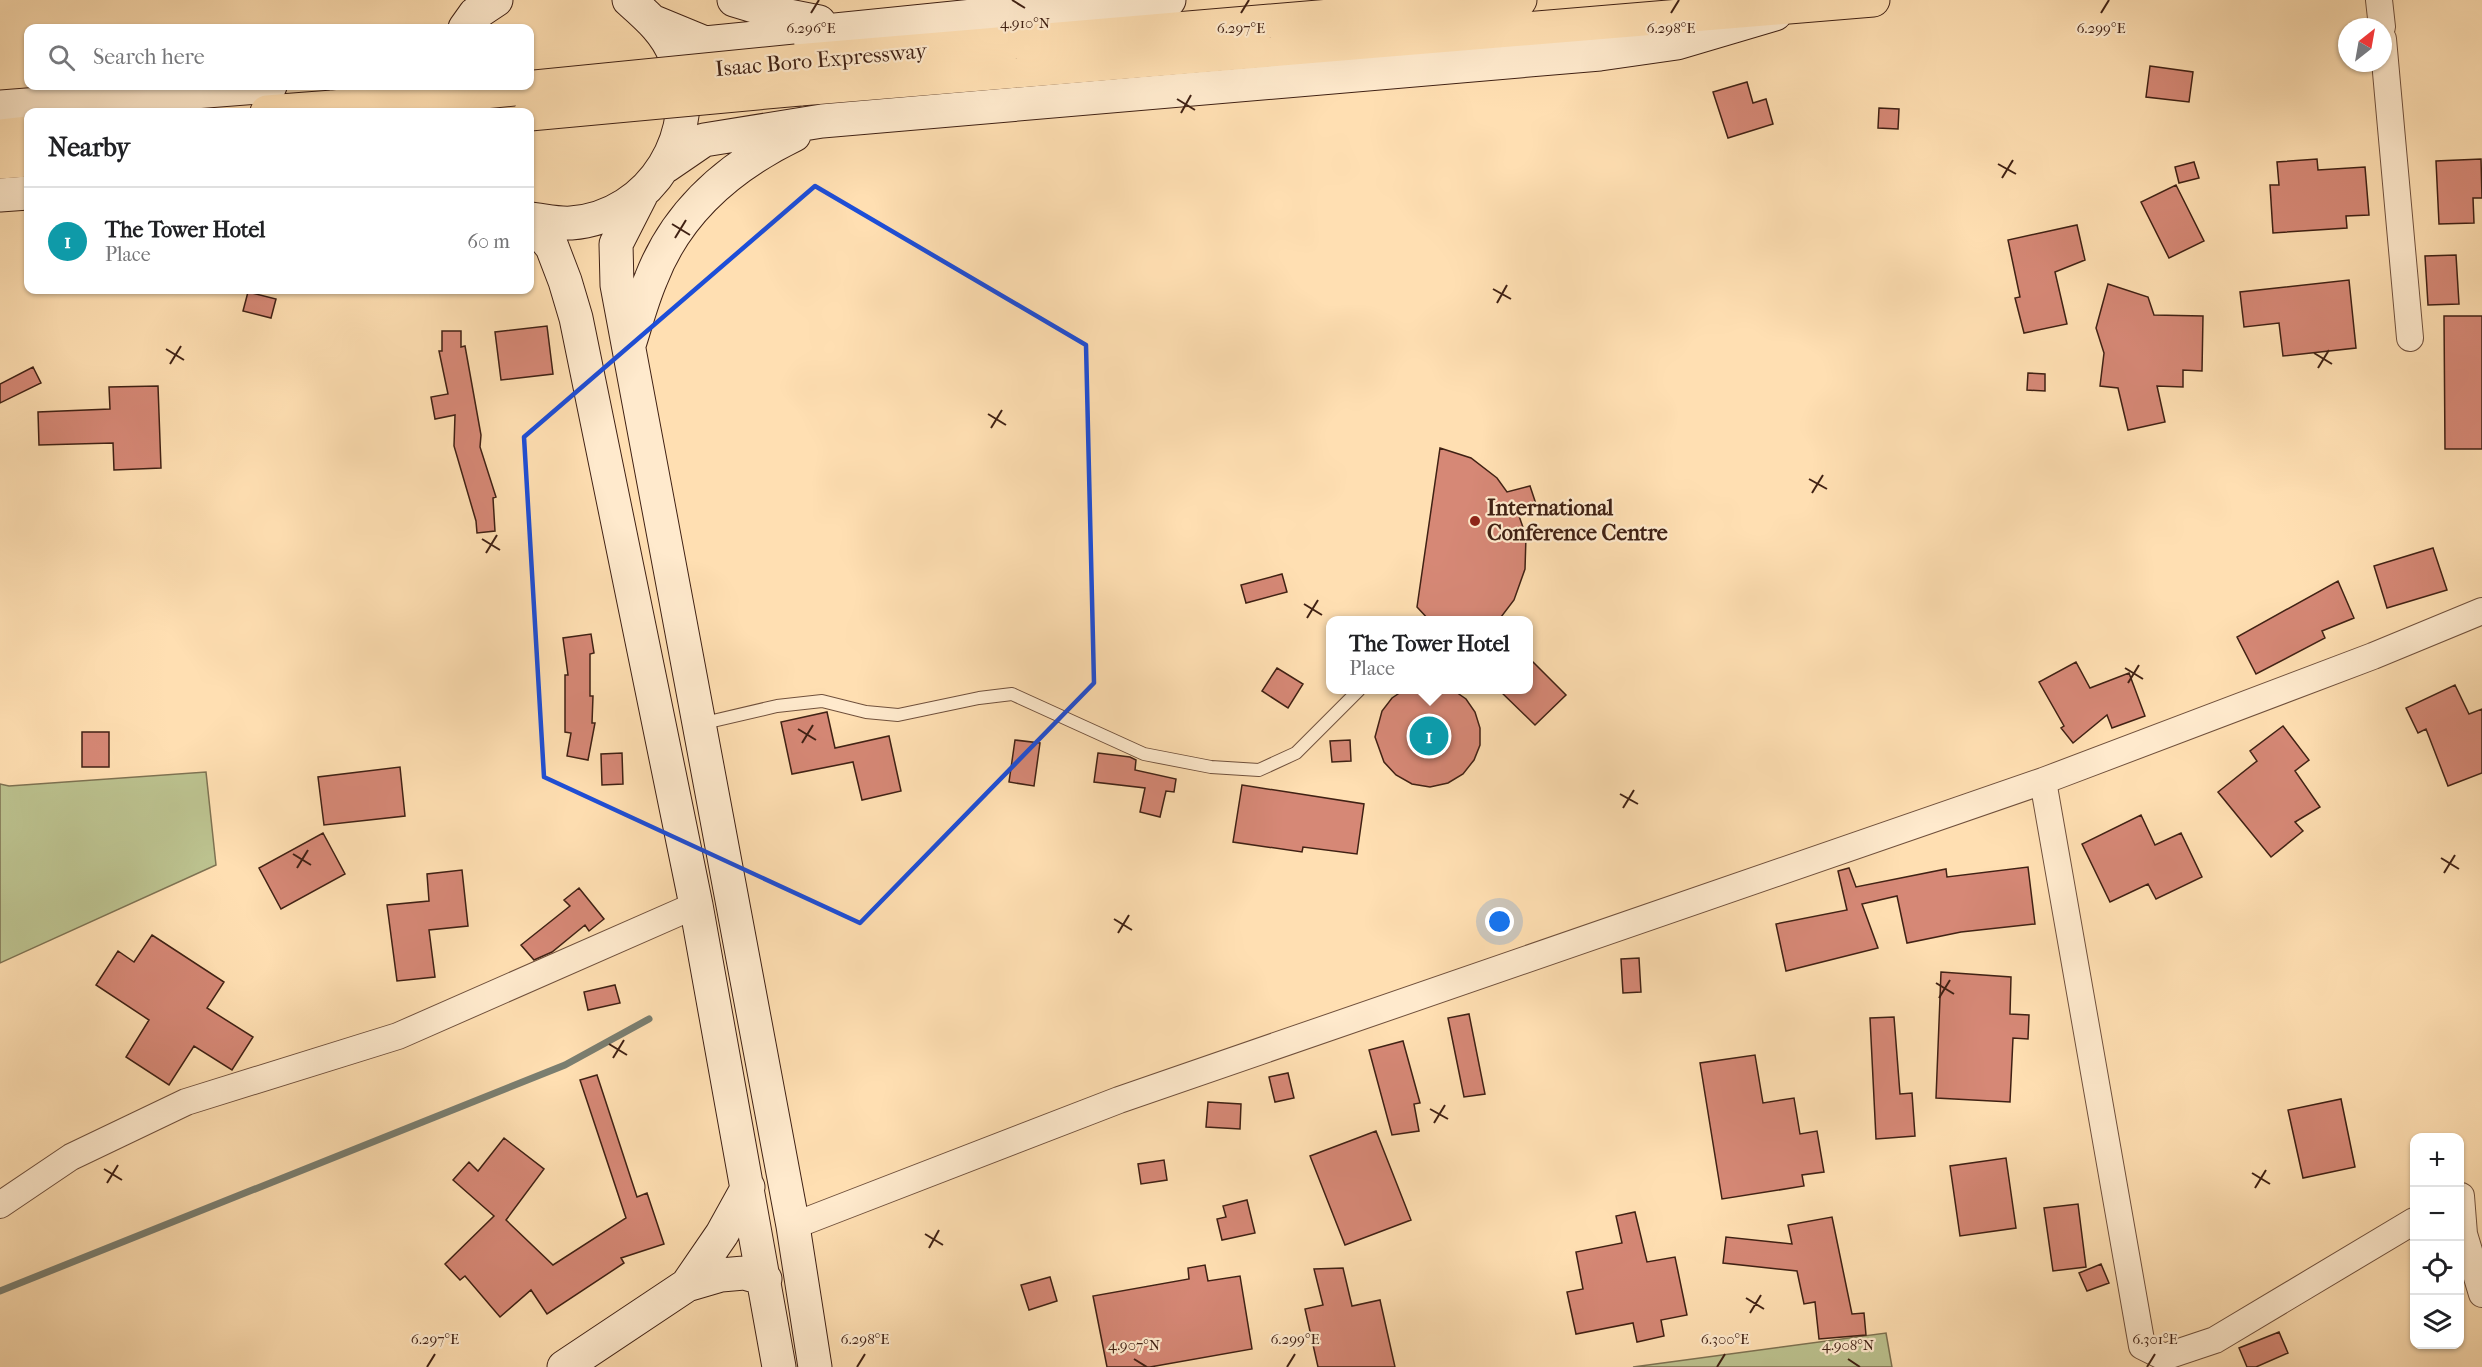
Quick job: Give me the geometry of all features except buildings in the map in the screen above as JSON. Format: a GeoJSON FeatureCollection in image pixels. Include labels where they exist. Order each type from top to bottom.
{"type":"FeatureCollection","features":[{"type":"Feature","properties":{"kind":"main road"},"geometry":{"type":"LineString","coordinates":[[629,0],[654,22],[675,55],[684,92],[681,131],[666,166]]}},
{"type":"Feature","properties":{"kind":"main road"},"geometry":{"type":"LineString","coordinates":[[734,0],[784,15],[853,29]]}},
{"type":"Feature","properties":{"kind":"main road"},"geometry":{"type":"LineString","coordinates":[[654,22],[705,43],[853,29],[1064,3],[1158,0]]}},
{"type":"Feature","properties":{"kind":"main road"},"geometry":{"type":"LineString","coordinates":[[1379,27],[1520,0]]}},
{"type":"Feature","properties":{"kind":"main road"},"geometry":{"type":"LineString","coordinates":[[1379,27],[1797,6],[1873,0]]}},
{"type":"Feature","properties":{"kind":"main road"},"geometry":{"type":"LineString","coordinates":[[468,24],[475,14],[492,2]]}},
{"type":"Feature","properties":{"kind":"main road"},"geometry":{"type":"LineString","coordinates":[[815,1367],[792,1226],[616,285],[616,244],[641,195],[666,166],[704,140],[822,121],[1600,54],[1677,43],[1718,33],[1797,6]]}},
{"type":"Feature","properties":{"kind":"main road","name":"Isaac Boro Expressway"},"geometry":{"type":"LineString","coordinates":[[320,108],[798,75],[1379,27]]}},
{"type":"Feature","properties":{"kind":"main road","name":"Isaac Boro Expressway"},"geometry":{"type":"LineString","coordinates":[[534,113],[798,75]]}},
{"type":"Feature","properties":{"kind":"main road"},"geometry":{"type":"LineString","coordinates":[[0,107],[219,90]]}},
{"type":"Feature","properties":{"kind":"main road"},"geometry":{"type":"LineString","coordinates":[[441,90],[442,108]]}},
{"type":"Feature","properties":{"kind":"main road"},"geometry":{"type":"LineString","coordinates":[[629,347],[651,278],[670,241],[698,203],[727,174],[761,151],[822,121]]}},
{"type":"Feature","properties":{"kind":"main road"},"geometry":{"type":"LineString","coordinates":[[0,136],[24,133]]}},
{"type":"Feature","properties":{"kind":"main road"},"geometry":{"type":"LineString","coordinates":[[0,162],[24,160]]}},
{"type":"Feature","properties":{"kind":"main road"},"geometry":{"type":"LineString","coordinates":[[0,195],[24,193]]}},
{"type":"Feature","properties":{"kind":"main road"},"geometry":{"type":"LineString","coordinates":[[534,220],[570,223],[608,215],[641,195]]}},
{"type":"Feature","properties":{"kind":"main road"},"geometry":{"type":"LineString","coordinates":[[534,225],[552,247],[576,318],[696,905],[779,1367]]}},
{"type":"Feature","properties":{"kind":"main road"},"geometry":{"type":"LineString","coordinates":[[687,1285],[722,1234],[747,1188]]}},
{"type":"Feature","properties":{"kind":"main road"},"geometry":{"type":"LineString","coordinates":[[564,1367],[687,1285],[721,1275],[744,1273],[765,1279]]}},
{"type":"Feature","properties":{"kind":"street"},"geometry":{"type":"LineString","coordinates":[[2379,0],[2381,18]]}},
{"type":"Feature","properties":{"kind":"street"},"geometry":{"type":"LineString","coordinates":[[2386,72],[2410,338]]}},
{"type":"Feature","properties":{"kind":"street"},"geometry":{"type":"LineString","coordinates":[[792,1226],[1119,1100],[2043,782],[2373,656],[2482,611]]}},
{"type":"Feature","properties":{"kind":"street"},"geometry":{"type":"LineString","coordinates":[[2043,782],[2142,1346],[2164,1357],[2216,1340],[2410,1224]]}},
{"type":"Feature","properties":{"kind":"street"},"geometry":{"type":"LineString","coordinates":[[0,1206],[71,1157],[186,1102],[398,1036],[696,905]]}},
{"type":"Feature","properties":{"kind":"street"},"geometry":{"type":"LineString","coordinates":[[2468,1193],[2464,1234],[2482,1294]]}},
{"type":"Feature","properties":{"kind":"lane"},"geometry":{"type":"LineString","coordinates":[[699,724],[777,706],[822,701],[866,712],[898,715],[979,698],[1012,694],[1144,754],[1210,767],[1259,770],[1296,753],[1355,694]]}},
{"type":"Feature","properties":{"kind":"highlighted area"},"geometry":{"type":"Polygon","coordinates":[[[815,186],[1086,345],[1094,683],[860,923],[544,777],[524,437],[815,186]]]}},
{"type":"Feature","properties":{"kind":"green space"},"geometry":{"type":"Polygon","coordinates":[[[206,772],[216,865],[0,963],[0,784],[9,786],[206,772]]]}},
{"type":"Feature","properties":{"kind":"green space"},"geometry":{"type":"Polygon","coordinates":[[[1886,1333],[1892,1367],[1633,1367],[1886,1333]]]}},
{"type":"Feature","properties":{"kind":"waterway"},"geometry":{"type":"LineString","coordinates":[[0,1291],[565,1065],[649,1019]]}},
{"type":"Feature","properties":{"kind":"place","name":"International Conference Centre"},"geometry":{"type":"Point","coordinates":[1475,521]}},
{"type":"Feature","properties":{"kind":"place","name":"The Tower Hotel"},"geometry":{"type":"Point","coordinates":[1429,736]}}]}
